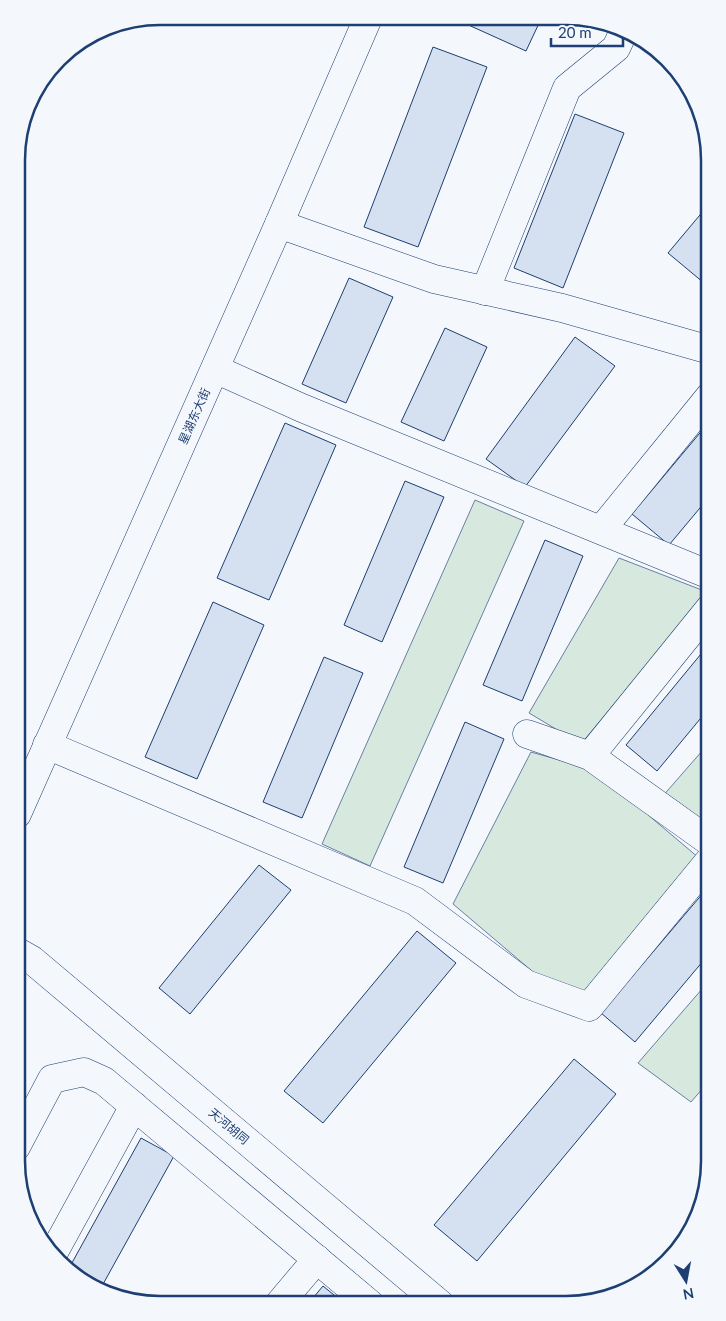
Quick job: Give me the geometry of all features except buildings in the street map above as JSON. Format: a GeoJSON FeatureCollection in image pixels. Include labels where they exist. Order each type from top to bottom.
{"type":"FeatureCollection","features":[{"type":"Feature","properties":{"kind":"street","name":"星湖东大街"},"geometry":{"type":"LineString","coordinates":[[25,796],[279,224],[365,25]]}},
{"type":"Feature","properties":{"kind":"street"},"geometry":{"type":"LineString","coordinates":[[485,291],[567,88],[616,48],[621,37]]}},
{"type":"Feature","properties":{"kind":"street"},"geometry":{"type":"LineString","coordinates":[[279,224],[434,279],[562,308],[701,347]]}},
{"type":"Feature","properties":{"kind":"street"},"geometry":{"type":"LineString","coordinates":[[214,369],[302,408],[701,571]]}},
{"type":"Feature","properties":{"kind":"street"},"geometry":{"type":"LineString","coordinates":[[601,530],[701,407]]}},
{"type":"Feature","properties":{"kind":"street"},"geometry":{"type":"LineString","coordinates":[[590,756],[701,619]]}},
{"type":"Feature","properties":{"kind":"street"},"geometry":{"type":"LineString","coordinates":[[528,734],[590,756],[701,836]]}},
{"type":"Feature","properties":{"kind":"street"},"geometry":{"type":"LineString","coordinates":[[47,745],[415,901],[526,984],[589,1007],[701,871]]}},
{"type":"Feature","properties":{"kind":"street","name":"天河胡同"},"geometry":{"type":"LineString","coordinates":[[25,956],[431,1296]]}},
{"type":"Feature","properties":{"kind":"street"},"geometry":{"type":"LineString","coordinates":[[25,1130],[52,1079],[84,1072],[104,1081],[360,1296]]}},
{"type":"Feature","properties":{"kind":"street"},"geometry":{"type":"LineString","coordinates":[[57,1247],[134,1106]]}},
{"type":"Feature","properties":{"kind":"street"},"geometry":{"type":"LineString","coordinates":[[286,1296],[316,1259]]}},
{"type":"Feature","properties":{"kind":"shaded area"},"geometry":{"type":"Polygon","coordinates":[[[475,500],[524,521],[370,866],[322,844],[475,500]]]}},
{"type":"Feature","properties":{"kind":"shaded area"},"geometry":{"type":"Polygon","coordinates":[[[619,558],[701,590],[701,599],[581,744],[529,713],[619,558]]]}},
{"type":"Feature","properties":{"kind":"shaded area"},"geometry":{"type":"Polygon","coordinates":[[[531,752],[595,770],[699,858],[586,994],[539,977],[453,904],[531,752]]]}},
{"type":"Feature","properties":{"kind":"shaded area"},"geometry":{"type":"Polygon","coordinates":[[[701,752],[701,822],[661,798],[701,752]]]}},
{"type":"Feature","properties":{"kind":"shaded area"},"geometry":{"type":"Polygon","coordinates":[[[701,990],[701,1090],[691,1102],[638,1063],[701,990]]]}}]}
